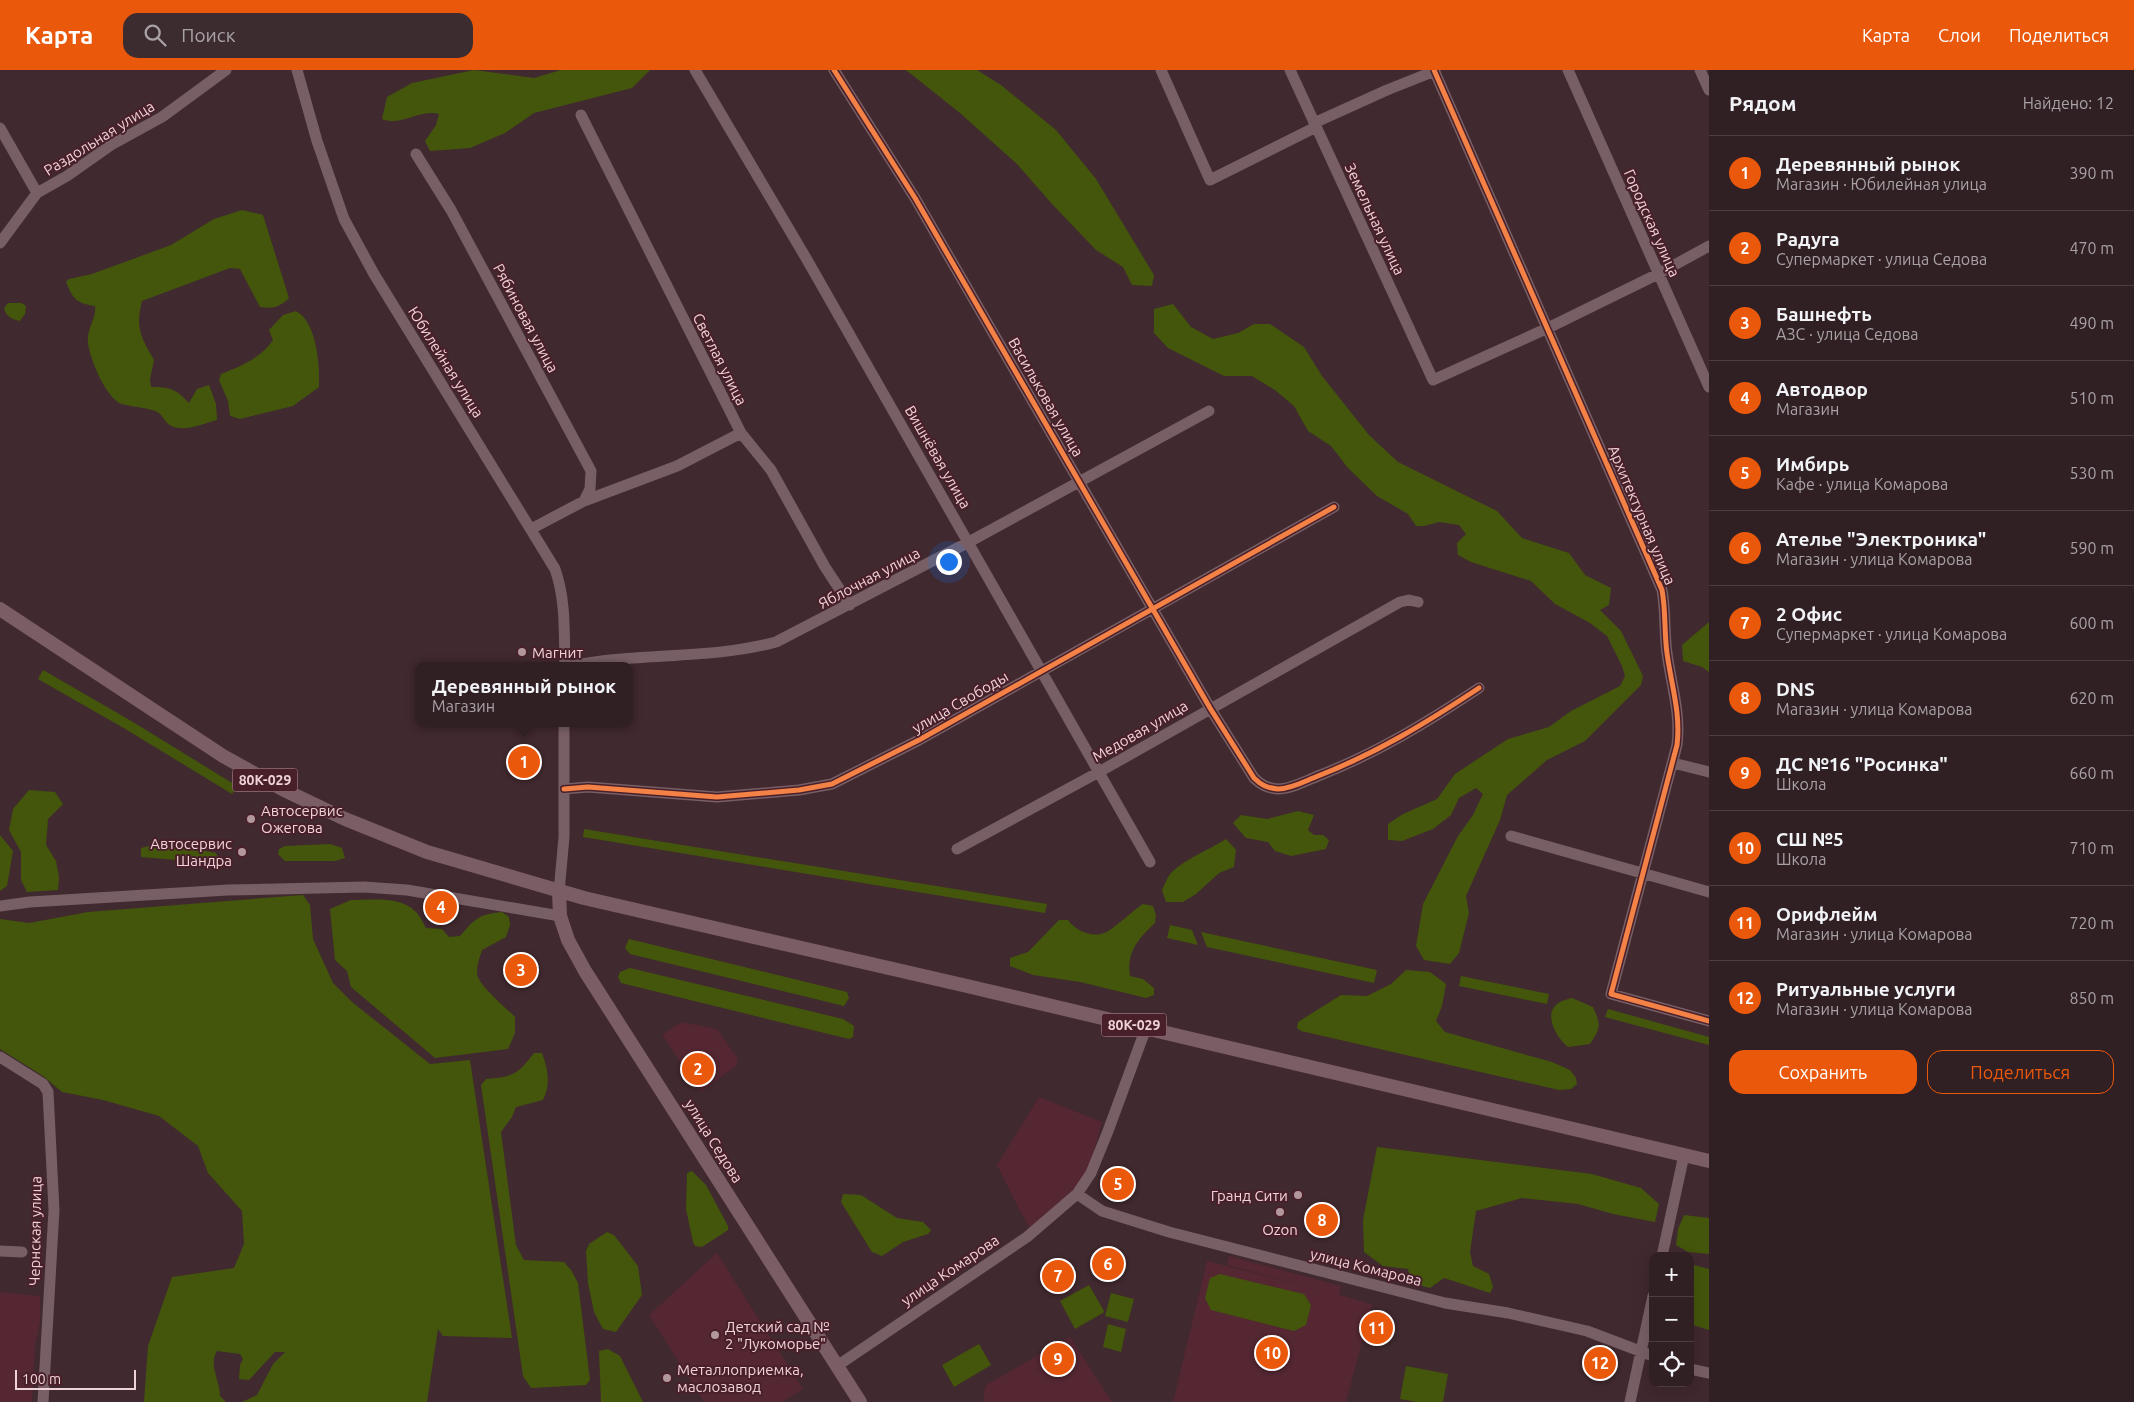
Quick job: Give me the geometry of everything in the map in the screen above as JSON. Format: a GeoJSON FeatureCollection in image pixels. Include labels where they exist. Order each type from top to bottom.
{"type":"FeatureCollection","features":[{"type":"Feature","properties":{"kind":"main road","name":"80К-029"},"geometry":{"type":"LineString","coordinates":[[0,609],[223,756],[284,790],[346,819],[427,852],[559,892],[1709,1161]]}},
{"type":"Feature","properties":{"kind":"main road","name":"улица Седова"},"geometry":{"type":"LineString","coordinates":[[559,892],[560,916],[568,940],[585,970],[860,1402]]}},
{"type":"Feature","properties":{"kind":"street","name":"Раздольная улица"},"geometry":{"type":"LineString","coordinates":[[0,243],[38,194],[111,145],[162,117],[226,70]]}},
{"type":"Feature","properties":{"kind":"street","name":"Юбилейная улица"},"geometry":{"type":"LineString","coordinates":[[297,70],[317,141],[344,219],[374,274],[550,557],[560,580],[563,604],[565,662]]}},
{"type":"Feature","properties":{"kind":"street","name":"Вишнёвая улица"},"geometry":{"type":"LineString","coordinates":[[695,70],[962,528],[967,543],[1150,862]]}},
{"type":"Feature","properties":{"kind":"street","name":"Васильковая улица"},"geometry":{"type":"LineString","coordinates":[[834,70],[915,198],[1210,708],[1254,778],[1264,787],[1278,789],[1290,787],[1351,764],[1422,726],[1479,688]]}},
{"type":"Feature","properties":{"kind":"street"},"geometry":{"type":"LineString","coordinates":[[1161,70],[1210,180],[1315,125],[1387,90],[1434,70]]}},
{"type":"Feature","properties":{"kind":"street","name":"Земельная улица"},"geometry":{"type":"LineString","coordinates":[[1290,70],[1433,380],[1548,328]]}},
{"type":"Feature","properties":{"kind":"street","name":"Архитектурная улица"},"geometry":{"type":"LineString","coordinates":[[1434,70],[1662,590],[1667,654],[1679,714],[1679,731],[1674,763],[1611,994],[1709,1021]]}},
{"type":"Feature","properties":{"kind":"street","name":"Городская улица"},"geometry":{"type":"LineString","coordinates":[[1568,70],[1709,387]]}},
{"type":"Feature","properties":{"kind":"street"},"geometry":{"type":"LineString","coordinates":[[1700,70],[1709,90]]}},
{"type":"Feature","properties":{"kind":"street","name":"Светлая улица"},"geometry":{"type":"LineString","coordinates":[[581,115],[741,433],[771,470],[825,567],[850,605]]}},
{"type":"Feature","properties":{"kind":"street"},"geometry":{"type":"LineString","coordinates":[[0,128],[38,194]]}},
{"type":"Feature","properties":{"kind":"street","name":"Рябиновая улица"},"geometry":{"type":"LineString","coordinates":[[416,154],[451,210],[591,471],[590,489],[584,501]]}},
{"type":"Feature","properties":{"kind":"street"},"geometry":{"type":"LineString","coordinates":[[1548,328],[1658,274],[1709,246]]}},
{"type":"Feature","properties":{"kind":"street","name":"Яблочная улица"},"geometry":{"type":"LineString","coordinates":[[597,662],[622,658],[747,650],[776,642],[967,543],[1209,411]]}},
{"type":"Feature","properties":{"kind":"street"},"geometry":{"type":"LineString","coordinates":[[531,529],[584,501],[677,466],[741,433]]}},
{"type":"Feature","properties":{"kind":"street","name":"улица Свободы"},"geometry":{"type":"LineString","coordinates":[[564,789],[588,787],[717,797],[799,790],[832,784],[919,740],[1334,507]]}},
{"type":"Feature","properties":{"kind":"street","name":"Медовая улица"},"geometry":{"type":"LineString","coordinates":[[957,849],[1099,772],[1400,602],[1409,600],[1418,602]]}},
{"type":"Feature","properties":{"kind":"street"},"geometry":{"type":"LineString","coordinates":[[559,892],[564,837],[564,727]]}},
{"type":"Feature","properties":{"kind":"street"},"geometry":{"type":"LineString","coordinates":[[1674,763],[1709,772]]}},
{"type":"Feature","properties":{"kind":"street"},"geometry":{"type":"LineString","coordinates":[[1511,836],[1709,892]]}},
{"type":"Feature","properties":{"kind":"street"},"geometry":{"type":"LineString","coordinates":[[0,906],[30,902],[228,890],[364,887],[407,890],[560,916]]}},
{"type":"Feature","properties":{"kind":"street","name":"улица Комарова"},"geometry":{"type":"LineString","coordinates":[[837,1366],[1027,1237],[1076,1194],[1091,1173],[1146,1028]]}},
{"type":"Feature","properties":{"kind":"street","name":"Чернская улица"},"geometry":{"type":"LineString","coordinates":[[0,1057],[43,1084],[48,1092],[54,1210],[43,1402]]}},
{"type":"Feature","properties":{"kind":"street"},"geometry":{"type":"LineString","coordinates":[[1663,1252],[1684,1155]]}},
{"type":"Feature","properties":{"kind":"street","name":"улица Комарова"},"geometry":{"type":"LineString","coordinates":[[1076,1194],[1102,1212],[1169,1232],[1445,1303],[1508,1313],[1587,1331],[1649,1354]]}},
{"type":"Feature","properties":{"kind":"street"},"geometry":{"type":"LineString","coordinates":[[0,1251],[22,1252]]}},
{"type":"Feature","properties":{"kind":"street"},"geometry":{"type":"LineString","coordinates":[[1630,1402],[1653,1297]]}},
{"type":"Feature","properties":{"kind":"street"},"geometry":{"type":"LineString","coordinates":[[1694,1370],[1709,1373]]}},
{"type":"Feature","properties":{"kind":"shaded area"},"geometry":{"type":"Polygon","coordinates":[[[681,1022],[717,1029],[738,1059],[736,1066],[701,1092],[662,1035],[681,1022]]]}},
{"type":"Feature","properties":{"kind":"shaded area"},"geometry":{"type":"Polygon","coordinates":[[[1039,1097],[1102,1122],[1091,1162],[1071,1197],[1031,1230],[997,1165],[1039,1097]]]}},
{"type":"Feature","properties":{"kind":"shaded area","name":"Детский сад № 2 \"Лукоморье\""},"geometry":{"type":"Polygon","coordinates":[[[717,1253],[803,1389],[782,1402],[704,1402],[649,1315],[717,1253]]]}},
{"type":"Feature","properties":{"kind":"shaded area"},"geometry":{"type":"Polygon","coordinates":[[[1229,1256],[1341,1286],[1339,1295],[1372,1304],[1346,1402],[1173,1402],[1207,1261],[1322,1290],[1227,1265],[1229,1256]]]}},
{"type":"Feature","properties":{"kind":"shaded area"},"geometry":{"type":"Polygon","coordinates":[[[0,1292],[40,1296],[40,1322],[35,1346],[32,1402],[0,1402],[0,1292]]]}},
{"type":"Feature","properties":{"kind":"shaded area"},"geometry":{"type":"Polygon","coordinates":[[[1070,1337],[1112,1402],[983,1402],[986,1385],[1070,1337]]]}},
{"type":"Feature","properties":{"kind":"green space"},"geometry":{"type":"Polygon","coordinates":[[[474,70],[534,78],[561,70],[650,70],[632,88],[534,113],[505,133],[470,148],[430,151],[425,141],[436,125],[439,114],[425,114],[396,121],[382,119],[387,97],[412,83],[474,70]]]}},
{"type":"Feature","properties":{"kind":"green space"},"geometry":{"type":"Polygon","coordinates":[[[906,70],[977,70],[1001,85],[1056,130],[1096,179],[1154,275],[1152,286],[1132,285],[1123,267],[1096,250],[1017,164],[960,113],[906,70]]]}},
{"type":"Feature","properties":{"kind":"green space"},"geometry":{"type":"Polygon","coordinates":[[[242,210],[263,215],[289,298],[276,307],[260,307],[240,269],[230,268],[142,301],[139,319],[140,332],[154,360],[150,379],[151,387],[172,390],[189,403],[197,389],[209,385],[216,404],[217,420],[198,426],[177,428],[166,422],[156,411],[116,401],[100,378],[89,350],[88,338],[95,306],[79,302],[66,282],[69,279],[92,274],[171,245],[214,219],[242,210]]]}},
{"type":"Feature","properties":{"kind":"green space"},"geometry":{"type":"Polygon","coordinates":[[[8,303],[21,303],[26,306],[25,314],[20,321],[6,314],[4,308],[8,303]]]}},
{"type":"Feature","properties":{"kind":"green space"},"geometry":{"type":"Polygon","coordinates":[[[1173,304],[1191,327],[1213,339],[1238,333],[1254,324],[1270,324],[1304,347],[1322,376],[1369,435],[1398,462],[1497,511],[1522,538],[1569,553],[1585,575],[1611,588],[1609,605],[1600,610],[1621,631],[1643,676],[1641,685],[1585,741],[1547,760],[1507,795],[1500,820],[1466,896],[1469,913],[1459,953],[1450,964],[1424,960],[1416,946],[1423,904],[1458,836],[1473,815],[1483,794],[1476,788],[1459,798],[1451,815],[1433,829],[1402,841],[1388,840],[1388,824],[1403,814],[1437,799],[1455,774],[1508,739],[1549,727],[1571,711],[1620,686],[1625,676],[1622,666],[1607,636],[1590,623],[1555,604],[1531,581],[1471,562],[1458,555],[1457,543],[1466,534],[1459,525],[1439,522],[1416,526],[1408,514],[1377,496],[1348,468],[1331,446],[1308,431],[1294,406],[1275,390],[1252,376],[1224,376],[1168,348],[1154,333],[1154,309],[1173,304]]]}},
{"type":"Feature","properties":{"kind":"green space"},"geometry":{"type":"Polygon","coordinates":[[[296,311],[309,325],[313,334],[318,357],[319,387],[293,406],[240,419],[230,416],[228,401],[219,380],[221,374],[257,357],[263,352],[273,340],[269,330],[283,315],[296,311]]]}},
{"type":"Feature","properties":{"kind":"green space"},"geometry":{"type":"Polygon","coordinates":[[[1709,622],[1709,672],[1702,667],[1683,661],[1682,645],[1709,622]]]}},
{"type":"Feature","properties":{"kind":"green space"},"geometry":{"type":"Polygon","coordinates":[[[43,670],[133,722],[237,786],[232,794],[127,730],[38,679],[43,670]]]}},
{"type":"Feature","properties":{"kind":"green space"},"geometry":{"type":"Polygon","coordinates":[[[29,790],[55,792],[63,804],[48,819],[46,845],[56,861],[59,877],[58,890],[27,892],[21,880],[21,852],[9,830],[13,809],[29,790]]]}},
{"type":"Feature","properties":{"kind":"green space"},"geometry":{"type":"Polygon","coordinates":[[[1298,811],[1314,815],[1308,830],[1314,835],[1323,835],[1329,840],[1326,849],[1291,856],[1275,851],[1268,842],[1246,838],[1233,823],[1241,815],[1267,819],[1298,811]]]}},
{"type":"Feature","properties":{"kind":"green space"},"geometry":{"type":"Polygon","coordinates":[[[584,829],[1047,904],[1045,913],[583,837],[584,829]]]}},
{"type":"Feature","properties":{"kind":"green space"},"geometry":{"type":"Polygon","coordinates":[[[0,835],[13,851],[7,886],[0,891],[0,835]]]}},
{"type":"Feature","properties":{"kind":"green space"},"geometry":{"type":"Polygon","coordinates":[[[1226,839],[1236,850],[1234,867],[1219,873],[1196,894],[1183,902],[1166,902],[1162,890],[1172,872],[1190,859],[1226,839]]]}},
{"type":"Feature","properties":{"kind":"green space"},"geometry":{"type":"Polygon","coordinates":[[[330,844],[342,848],[345,858],[335,861],[285,861],[278,854],[279,849],[285,846],[330,844]]]}},
{"type":"Feature","properties":{"kind":"green space"},"geometry":{"type":"Polygon","coordinates":[[[149,846],[192,848],[216,853],[219,859],[177,860],[141,857],[141,848],[149,846]]]}},
{"type":"Feature","properties":{"kind":"green space"},"geometry":{"type":"Polygon","coordinates":[[[303,895],[310,905],[313,939],[333,983],[352,1002],[430,1064],[470,1060],[512,1338],[443,1336],[438,1329],[427,1402],[242,1402],[257,1395],[273,1364],[285,1352],[275,1352],[249,1380],[239,1379],[240,1365],[243,1359],[240,1354],[217,1351],[214,1367],[220,1396],[226,1402],[144,1402],[148,1346],[172,1277],[234,1268],[244,1244],[242,1211],[208,1173],[198,1146],[159,1116],[103,1100],[62,1092],[43,1076],[0,1049],[0,919],[29,923],[88,912],[303,895]]]}},
{"type":"Feature","properties":{"kind":"green space"},"geometry":{"type":"Polygon","coordinates":[[[351,900],[385,900],[409,906],[417,913],[426,928],[442,929],[449,937],[460,936],[474,921],[488,914],[502,912],[509,917],[510,925],[506,937],[482,950],[477,970],[480,982],[484,987],[515,1017],[515,1033],[508,1049],[435,1058],[351,987],[347,971],[335,960],[330,909],[351,900]]]}},
{"type":"Feature","properties":{"kind":"green space"},"geometry":{"type":"Polygon","coordinates":[[[1143,904],[1153,906],[1156,915],[1155,923],[1135,946],[1130,960],[1130,976],[1143,979],[1154,988],[1154,995],[1146,998],[1080,982],[1033,975],[1010,966],[1010,958],[1028,952],[1059,920],[1068,920],[1075,927],[1089,934],[1099,934],[1108,931],[1143,904]]]}},
{"type":"Feature","properties":{"kind":"green space"},"geometry":{"type":"Polygon","coordinates":[[[1170,925],[1192,930],[1198,945],[1167,938],[1170,925]]]}},
{"type":"Feature","properties":{"kind":"green space"},"geometry":{"type":"Polygon","coordinates":[[[1201,932],[1377,970],[1374,983],[1207,947],[1201,932]]]}},
{"type":"Feature","properties":{"kind":"green space"},"geometry":{"type":"Polygon","coordinates":[[[629,939],[847,992],[849,998],[844,1006],[630,954],[625,948],[629,939]]]}},
{"type":"Feature","properties":{"kind":"green space"},"geometry":{"type":"Polygon","coordinates":[[[630,968],[843,1019],[854,1026],[853,1037],[849,1039],[621,983],[618,977],[620,972],[630,968]]]}},
{"type":"Feature","properties":{"kind":"green space"},"geometry":{"type":"Polygon","coordinates":[[[1406,970],[1430,972],[1446,984],[1442,1006],[1436,1021],[1445,1032],[1552,1062],[1570,1070],[1576,1078],[1577,1084],[1571,1089],[1559,1090],[1301,1031],[1297,1028],[1298,1022],[1341,995],[1367,996],[1391,984],[1406,970]]]}},
{"type":"Feature","properties":{"kind":"green space"},"geometry":{"type":"Polygon","coordinates":[[[1461,976],[1549,994],[1547,1004],[1459,986],[1461,976]]]}},
{"type":"Feature","properties":{"kind":"green space"},"geometry":{"type":"Polygon","coordinates":[[[1572,998],[1593,1007],[1596,1013],[1599,1026],[1590,1044],[1568,1047],[1559,1038],[1553,1025],[1551,1019],[1554,1007],[1561,1001],[1572,998]]]}},
{"type":"Feature","properties":{"kind":"green space"},"geometry":{"type":"Polygon","coordinates":[[[1608,1009],[1709,1037],[1709,1045],[1605,1017],[1608,1009]]]}},
{"type":"Feature","properties":{"kind":"green space"},"geometry":{"type":"Polygon","coordinates":[[[534,1053],[542,1053],[546,1065],[548,1083],[546,1094],[543,1100],[516,1107],[512,1117],[501,1132],[516,1245],[524,1260],[564,1262],[578,1283],[590,1380],[586,1385],[531,1388],[523,1376],[481,1085],[486,1079],[503,1077],[519,1070],[534,1053]]]}},
{"type":"Feature","properties":{"kind":"green space"},"geometry":{"type":"Polygon","coordinates":[[[1377,1147],[1592,1174],[1641,1188],[1659,1204],[1655,1222],[1613,1214],[1578,1204],[1522,1198],[1476,1211],[1470,1252],[1473,1266],[1489,1274],[1493,1287],[1490,1293],[1444,1278],[1430,1288],[1411,1283],[1408,1269],[1383,1266],[1364,1252],[1363,1220],[1377,1147]]]}},
{"type":"Feature","properties":{"kind":"green space"},"geometry":{"type":"Polygon","coordinates":[[[692,1171],[706,1185],[728,1226],[728,1230],[702,1247],[695,1246],[693,1242],[686,1209],[687,1173],[692,1171]]]}},
{"type":"Feature","properties":{"kind":"green space"},"geometry":{"type":"Polygon","coordinates":[[[843,1194],[861,1195],[897,1218],[923,1222],[931,1230],[928,1234],[903,1242],[882,1256],[872,1252],[841,1202],[843,1194]]]}},
{"type":"Feature","properties":{"kind":"green space"},"geometry":{"type":"Polygon","coordinates":[[[1684,1215],[1709,1218],[1709,1254],[1688,1252],[1676,1245],[1678,1229],[1684,1215]]]}},
{"type":"Feature","properties":{"kind":"green space"},"geometry":{"type":"Polygon","coordinates":[[[607,1232],[614,1235],[638,1266],[642,1295],[616,1332],[603,1329],[594,1312],[588,1283],[586,1251],[589,1244],[607,1232]]]}},
{"type":"Feature","properties":{"kind":"green space"},"geometry":{"type":"Polygon","coordinates":[[[1694,1265],[1709,1269],[1709,1330],[1694,1325],[1694,1265]]]}},
{"type":"Feature","properties":{"kind":"green space"},"geometry":{"type":"Polygon","coordinates":[[[1220,1274],[1304,1294],[1311,1305],[1306,1325],[1294,1331],[1211,1310],[1205,1298],[1210,1278],[1220,1274]]]}},
{"type":"Feature","properties":{"kind":"green space"},"geometry":{"type":"Polygon","coordinates":[[[1089,1285],[1104,1311],[1075,1329],[1060,1301],[1089,1285]]]}},
{"type":"Feature","properties":{"kind":"green space"},"geometry":{"type":"Polygon","coordinates":[[[1111,1293],[1134,1299],[1128,1322],[1105,1316],[1111,1293]]]}},
{"type":"Feature","properties":{"kind":"green space"},"geometry":{"type":"Polygon","coordinates":[[[1108,1324],[1126,1329],[1121,1352],[1103,1347],[1108,1324]]]}},
{"type":"Feature","properties":{"kind":"green space"},"geometry":{"type":"Polygon","coordinates":[[[979,1344],[991,1365],[954,1387],[942,1365],[979,1344]]]}},
{"type":"Feature","properties":{"kind":"green space"},"geometry":{"type":"Polygon","coordinates":[[[608,1349],[620,1356],[643,1402],[601,1402],[599,1351],[608,1349]]]}},
{"type":"Feature","properties":{"kind":"green space"},"geometry":{"type":"Polygon","coordinates":[[[1406,1366],[1448,1374],[1443,1402],[1417,1402],[1400,1399],[1406,1366]]]}},
{"type":"Feature","properties":{"kind":"cycle path"},"geometry":{"type":"LineString","coordinates":[[834,70],[915,198],[1210,708],[1259,783],[1274,789],[1283,789],[1340,767],[1420,725],[1479,688]]}},
{"type":"Feature","properties":{"kind":"cycle path"},"geometry":{"type":"LineString","coordinates":[[1434,70],[1662,590],[1667,653],[1677,710],[1677,745],[1611,994],[1709,1021]]}},
{"type":"Feature","properties":{"kind":"cycle path"},"geometry":{"type":"LineString","coordinates":[[564,789],[588,787],[717,797],[799,790],[832,784],[919,740],[1334,507]]}},
{"type":"Feature","properties":{"kind":"place","name":"Магнит"},"geometry":{"type":"Point","coordinates":[522,652]}},
{"type":"Feature","properties":{"kind":"place","name":"Деревянный рынок"},"geometry":{"type":"Point","coordinates":[524,762]}},
{"type":"Feature","properties":{"kind":"place","name":"Автосервис Ожегова"},"geometry":{"type":"Point","coordinates":[251,819]}},
{"type":"Feature","properties":{"kind":"place","name":"Автосервис Шандра"},"geometry":{"type":"Point","coordinates":[242,852]}},
{"type":"Feature","properties":{"kind":"place","name":"Автодвор"},"geometry":{"type":"Point","coordinates":[441,907]}},
{"type":"Feature","properties":{"kind":"place","name":"Башнефть"},"geometry":{"type":"Point","coordinates":[521,970]}},
{"type":"Feature","properties":{"kind":"place","name":"Радуга"},"geometry":{"type":"Point","coordinates":[698,1069]}},
{"type":"Feature","properties":{"kind":"place","name":"Имбирь"},"geometry":{"type":"Point","coordinates":[1118,1184]}},
{"type":"Feature","properties":{"kind":"place","name":"Гранд Сити"},"geometry":{"type":"Point","coordinates":[1298,1195]}},
{"type":"Feature","properties":{"kind":"place","name":"Ozon"},"geometry":{"type":"Point","coordinates":[1280,1212]}},
{"type":"Feature","properties":{"kind":"place","name":"DNS"},"geometry":{"type":"Point","coordinates":[1322,1220]}},
{"type":"Feature","properties":{"kind":"place","name":"Ателье \"Электроника\""},"geometry":{"type":"Point","coordinates":[1108,1264]}},
{"type":"Feature","properties":{"kind":"place","name":"2 Офис"},"geometry":{"type":"Point","coordinates":[1058,1276]}},
{"type":"Feature","properties":{"kind":"place","name":"Орифлейм"},"geometry":{"type":"Point","coordinates":[1377,1328]}},
{"type":"Feature","properties":{"kind":"place","name":"Детский сад № 2 \"Лукоморье\""},"geometry":{"type":"Point","coordinates":[715,1335]}},
{"type":"Feature","properties":{"kind":"place","name":"СШ №5"},"geometry":{"type":"Point","coordinates":[1272,1353]}},
{"type":"Feature","properties":{"kind":"place","name":"ДС №16 \"Росинка\""},"geometry":{"type":"Point","coordinates":[1058,1359]}},
{"type":"Feature","properties":{"kind":"place","name":"Ритуальные услуги"},"geometry":{"type":"Point","coordinates":[1600,1363]}},
{"type":"Feature","properties":{"kind":"place","name":"Металлоприемка, маслозавод"},"geometry":{"type":"Point","coordinates":[667,1378]}}]}
